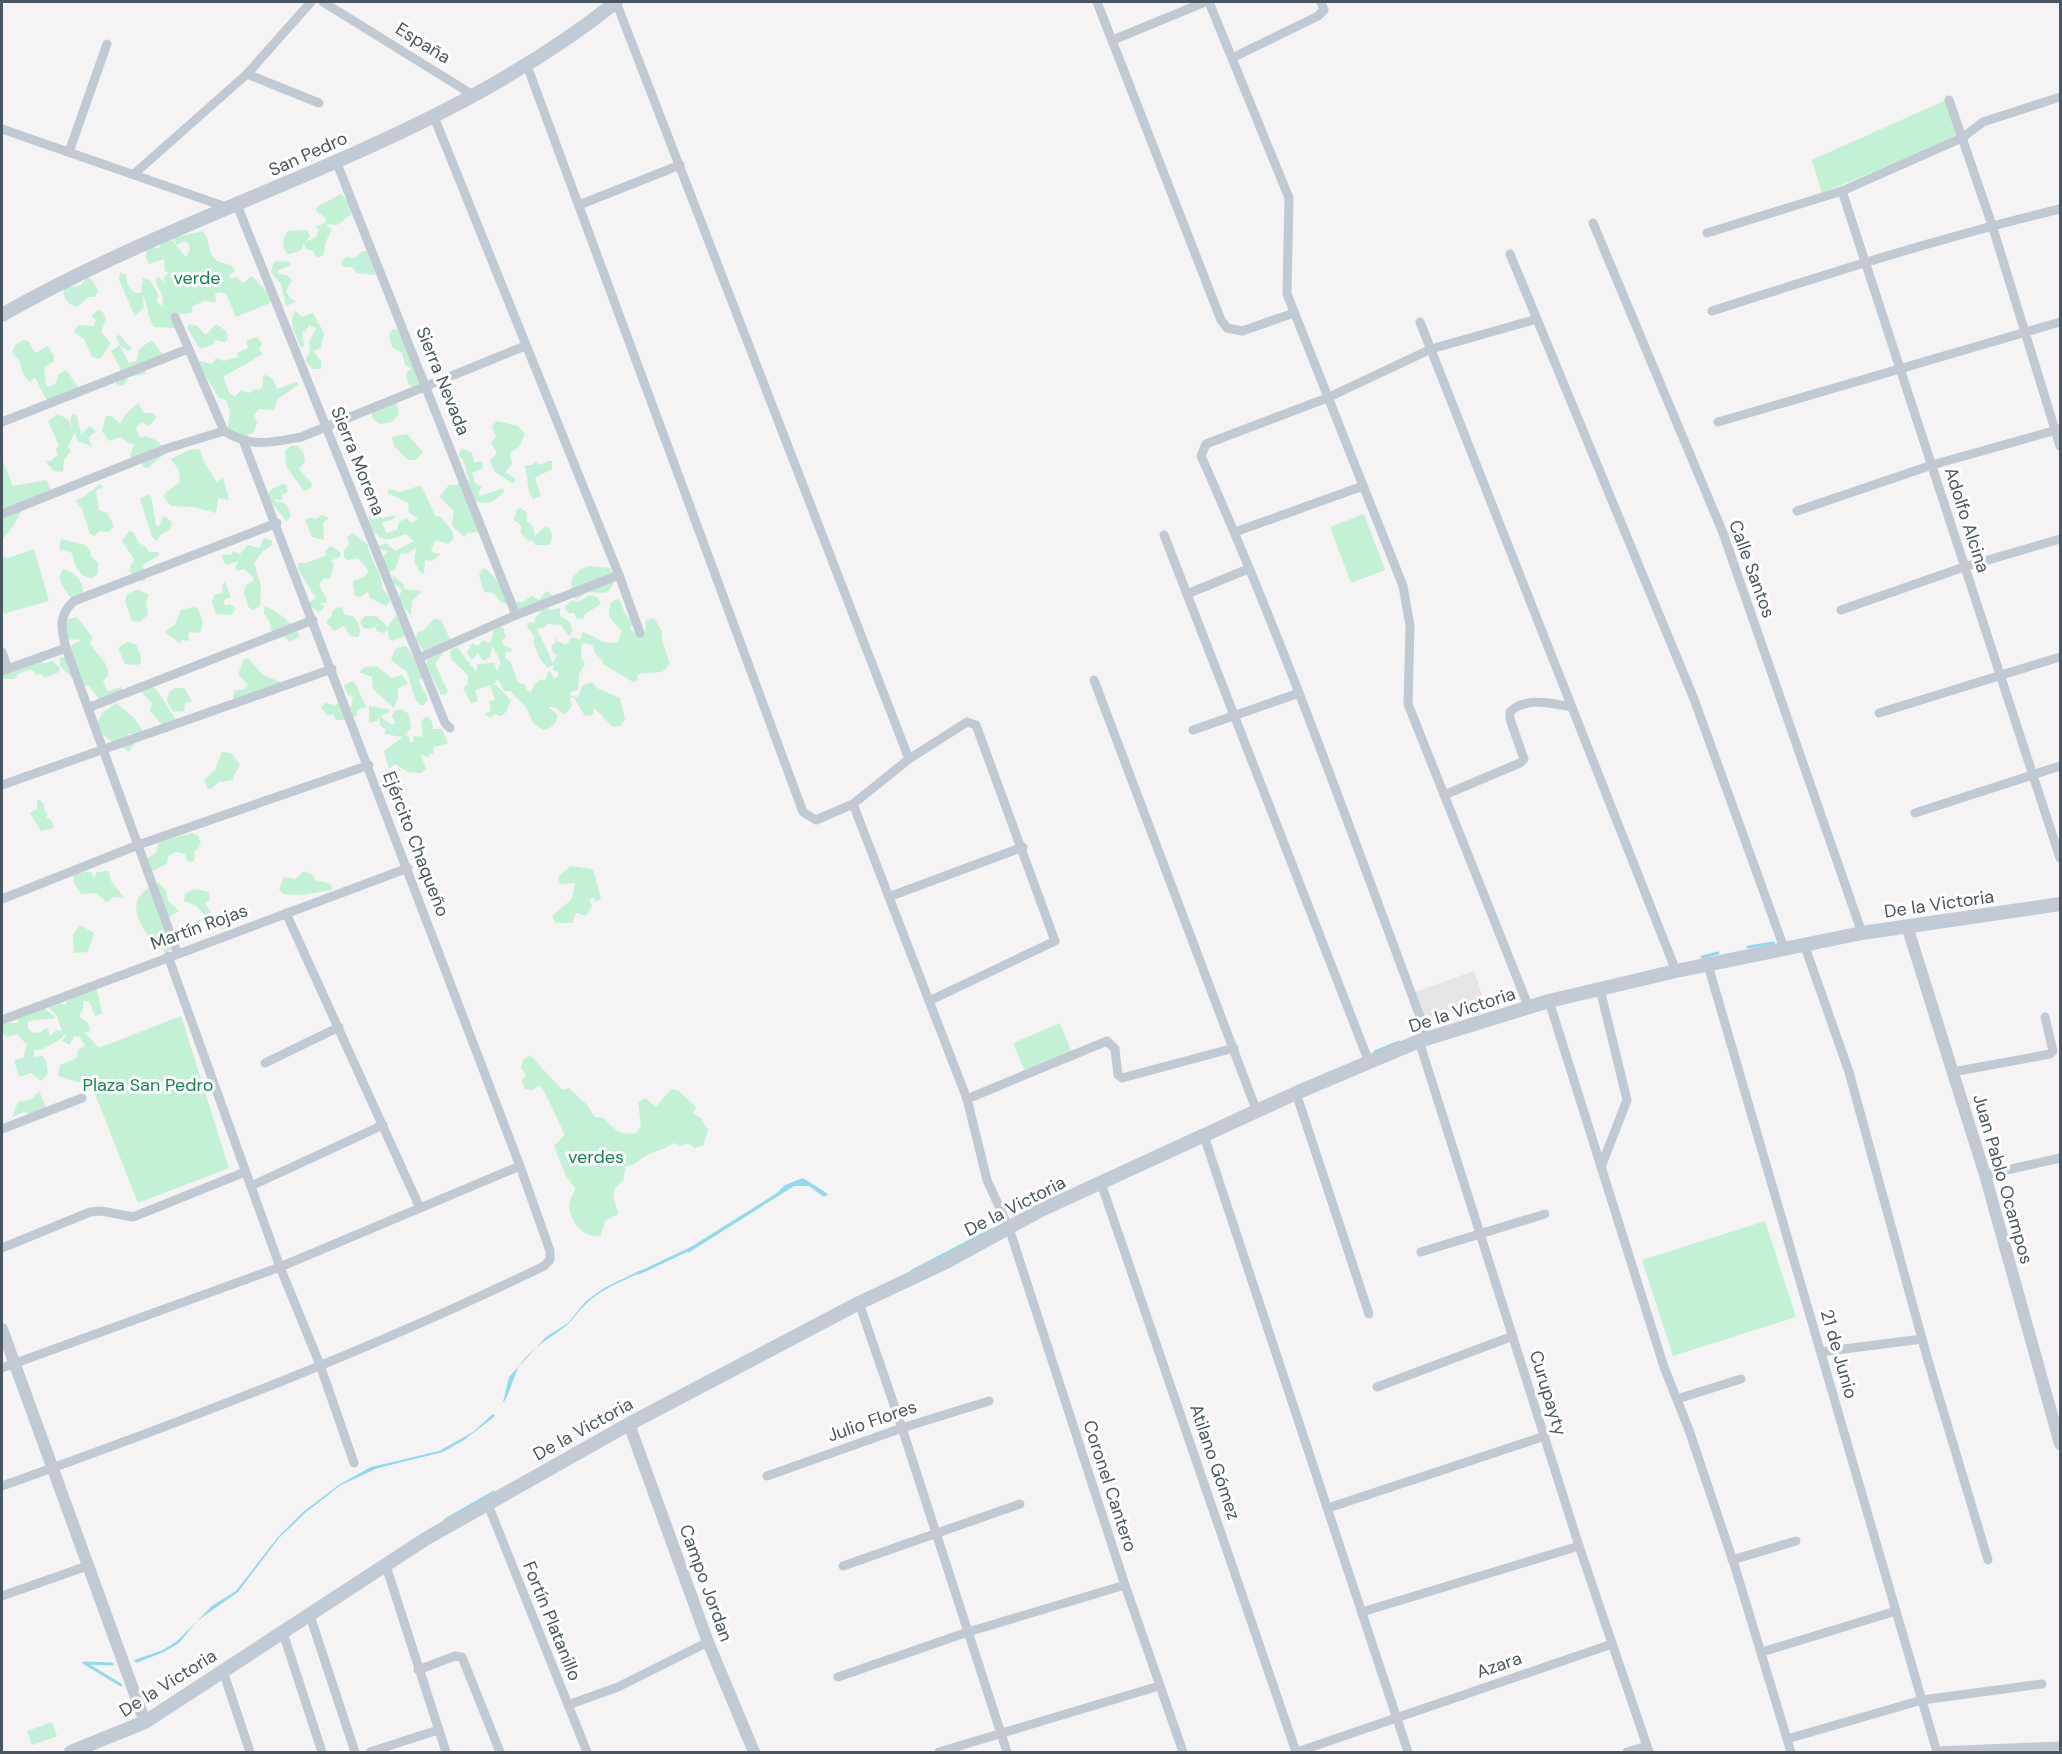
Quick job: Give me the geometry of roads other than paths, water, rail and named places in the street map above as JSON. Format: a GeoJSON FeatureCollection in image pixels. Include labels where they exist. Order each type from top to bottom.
{"type":"FeatureCollection","features":[{"type":"Feature","properties":{"kind":"main road","name":"San Pedro"},"geometry":{"type":"LineString","coordinates":[[2,315],[110,260],[434,117],[526,63],[616,2]]}},
{"type":"Feature","properties":{"kind":"main road","name":"De la Victoria"},"geometry":{"type":"LineString","coordinates":[[71,1752],[145,1722],[487,1502],[629,1424],[1039,1211],[1296,1093],[1423,1040],[1549,1001],[1676,971],[1862,933],[2061,904]]}},
{"type":"Feature","properties":{"kind":"street"},"geometry":{"type":"LineString","coordinates":[[134,174],[247,74],[311,2]]}},
{"type":"Feature","properties":{"kind":"street","name":"España"},"geometry":{"type":"LineString","coordinates":[[325,2],[473,95]]}},
{"type":"Feature","properties":{"kind":"street"},"geometry":{"type":"LineString","coordinates":[[616,2],[909,759]]}},
{"type":"Feature","properties":{"kind":"street"},"geometry":{"type":"LineString","coordinates":[[1097,2],[1221,320],[1227,328],[1242,331],[1294,313]]}},
{"type":"Feature","properties":{"kind":"street"},"geometry":{"type":"LineString","coordinates":[[1113,40],[1207,2],[1232,58],[1289,198],[1287,286],[1294,313],[1403,586],[1410,626],[1408,704],[1529,1008]]}},
{"type":"Feature","properties":{"kind":"street"},"geometry":{"type":"LineString","coordinates":[[1232,58],[1318,16],[1323,12],[1321,2]]}},
{"type":"Feature","properties":{"kind":"street"},"geometry":{"type":"LineString","coordinates":[[69,152],[107,44]]}},
{"type":"Feature","properties":{"kind":"street"},"geometry":{"type":"LineString","coordinates":[[526,63],[803,812],[816,820],[853,804],[909,759],[968,722],[974,723],[1023,846],[1055,941],[929,1001]]}},
{"type":"Feature","properties":{"kind":"street"},"geometry":{"type":"LineString","coordinates":[[247,74],[319,103]]}},
{"type":"Feature","properties":{"kind":"street"},"geometry":{"type":"LineString","coordinates":[[1707,233],[1842,191],[1962,138],[1983,122],[2061,97]]}},
{"type":"Feature","properties":{"kind":"street"},"geometry":{"type":"LineString","coordinates":[[1949,99],[1992,225],[2024,331],[2058,430],[2061,446]]}},
{"type":"Feature","properties":{"kind":"street"},"geometry":{"type":"LineString","coordinates":[[434,117],[619,575],[640,633]]}},
{"type":"Feature","properties":{"kind":"street"},"geometry":{"type":"LineString","coordinates":[[2,129],[233,207]]}},
{"type":"Feature","properties":{"kind":"street","name":"Sierra Nevada"},"geometry":{"type":"LineString","coordinates":[[336,160],[516,615]]}},
{"type":"Feature","properties":{"kind":"street"},"geometry":{"type":"LineString","coordinates":[[579,205],[680,165]]}},
{"type":"Feature","properties":{"kind":"street","name":"Adolfo Alcina"},"geometry":{"type":"LineString","coordinates":[[1842,191],[2061,858]]}},
{"type":"Feature","properties":{"kind":"street","name":"Sierra Morena"},"geometry":{"type":"LineString","coordinates":[[233,207],[326,426],[445,723],[450,728]]}},
{"type":"Feature","properties":{"kind":"street"},"geometry":{"type":"LineString","coordinates":[[1712,311],[1865,261],[1992,225],[2061,209]]}},
{"type":"Feature","properties":{"kind":"street","name":"Calle Santos"},"geometry":{"type":"LineString","coordinates":[[1593,223],[1723,533],[1862,933]]}},
{"type":"Feature","properties":{"kind":"street"},"geometry":{"type":"LineString","coordinates":[[1510,254],[1694,699],[1784,948]]}},
{"type":"Feature","properties":{"kind":"street"},"geometry":{"type":"LineString","coordinates":[[175,317],[224,431],[244,443],[276,442],[301,437],[426,384],[525,346]]}},
{"type":"Feature","properties":{"kind":"street"},"geometry":{"type":"LineString","coordinates":[[1327,398],[1431,349],[1537,318]]}},
{"type":"Feature","properties":{"kind":"street"},"geometry":{"type":"LineString","coordinates":[[1420,322],[1676,971]]}},
{"type":"Feature","properties":{"kind":"street"},"geometry":{"type":"LineString","coordinates":[[1718,422],[1900,367],[2061,322]]}},
{"type":"Feature","properties":{"kind":"street"},"geometry":{"type":"LineString","coordinates":[[2,422],[188,349]]}},
{"type":"Feature","properties":{"kind":"street","name":"Curupayty"},"geometry":{"type":"LineString","coordinates":[[1327,398],[1206,444],[1201,456],[1235,532],[1299,693],[1423,1040],[1579,1546],[1648,1749]]}},
{"type":"Feature","properties":{"kind":"street"},"geometry":{"type":"LineString","coordinates":[[1797,511],[1932,465],[2058,430]]}},
{"type":"Feature","properties":{"kind":"street"},"geometry":{"type":"LineString","coordinates":[[2,514],[168,448],[224,431]]}},
{"type":"Feature","properties":{"kind":"street","name":"Ejército Chaqueño"},"geometry":{"type":"LineString","coordinates":[[244,443],[277,523],[369,765],[550,1251],[550,1260],[544,1266],[444,1314],[320,1365]]}},
{"type":"Feature","properties":{"kind":"street"},"geometry":{"type":"LineString","coordinates":[[1235,532],[1363,486]]}},
{"type":"Feature","properties":{"kind":"street"},"geometry":{"type":"LineString","coordinates":[[277,523],[74,601],[64,610],[61,621],[66,648],[105,748],[245,1172],[320,1365],[354,1463]]}},
{"type":"Feature","properties":{"kind":"street"},"geometry":{"type":"LineString","coordinates":[[1164,535],[1369,1062]]}},
{"type":"Feature","properties":{"kind":"street"},"geometry":{"type":"LineString","coordinates":[[1841,610],[1964,567],[2061,539]]}},
{"type":"Feature","properties":{"kind":"street"},"geometry":{"type":"LineString","coordinates":[[1187,594],[1248,569]]}},
{"type":"Feature","properties":{"kind":"street"},"geometry":{"type":"LineString","coordinates":[[419,658],[516,615],[619,575]]}},
{"type":"Feature","properties":{"kind":"street"},"geometry":{"type":"LineString","coordinates":[[90,707],[313,620]]}},
{"type":"Feature","properties":{"kind":"street"},"geometry":{"type":"LineString","coordinates":[[2,652],[5,670],[66,648]]}},
{"type":"Feature","properties":{"kind":"street"},"geometry":{"type":"LineString","coordinates":[[1879,713],[2061,657]]}},
{"type":"Feature","properties":{"kind":"street"},"geometry":{"type":"LineString","coordinates":[[2,785],[332,669]]}},
{"type":"Feature","properties":{"kind":"street"},"geometry":{"type":"LineString","coordinates":[[1094,680],[1257,1112]]}},
{"type":"Feature","properties":{"kind":"street"},"geometry":{"type":"LineString","coordinates":[[1193,730],[1299,693]]}},
{"type":"Feature","properties":{"kind":"street"},"geometry":{"type":"LineString","coordinates":[[1444,795],[1520,763],[1524,759],[1510,719],[1510,712],[1515,707],[1529,702],[1572,707]]}},
{"type":"Feature","properties":{"kind":"street"},"geometry":{"type":"LineString","coordinates":[[2,899],[138,845],[369,765]]}},
{"type":"Feature","properties":{"kind":"street"},"geometry":{"type":"LineString","coordinates":[[1915,813],[2061,766]]}},
{"type":"Feature","properties":{"kind":"street","name":"Coronel Cantero"},"geometry":{"type":"LineString","coordinates":[[853,804],[891,896],[967,1099],[987,1180],[1009,1228],[1125,1585],[1183,1752]]}},
{"type":"Feature","properties":{"kind":"street"},"geometry":{"type":"LineString","coordinates":[[891,896],[1023,846]]}},
{"type":"Feature","properties":{"kind":"street","name":"Martín Rojas"},"geometry":{"type":"LineString","coordinates":[[3,1019],[408,868]]}},
{"type":"Feature","properties":{"kind":"street"},"geometry":{"type":"LineString","coordinates":[[286,913],[420,1208]]}},
{"type":"Feature","properties":{"kind":"street","name":"Juan Pablo Ocampos"},"geometry":{"type":"LineString","coordinates":[[1907,926],[1985,1175],[2061,1444]]}},
{"type":"Feature","properties":{"kind":"street"},"geometry":{"type":"LineString","coordinates":[[1804,944],[1849,1072],[1922,1339],[1988,1560]]}},
{"type":"Feature","properties":{"kind":"street","name":"21 de Junio"},"geometry":{"type":"LineString","coordinates":[[1708,965],[1937,1752]]}},
{"type":"Feature","properties":{"kind":"street"},"geometry":{"type":"LineString","coordinates":[[1600,989],[1627,1096],[1619,1125],[1601,1167]]}},
{"type":"Feature","properties":{"kind":"street"},"geometry":{"type":"LineString","coordinates":[[1549,1001],[1664,1366],[1762,1652],[1791,1752]]}},
{"type":"Feature","properties":{"kind":"street"},"geometry":{"type":"LineString","coordinates":[[2,1007],[3,1019]]}},
{"type":"Feature","properties":{"kind":"street"},"geometry":{"type":"LineString","coordinates":[[1953,1072],[2050,1054],[2052,1051],[2045,1017]]}},
{"type":"Feature","properties":{"kind":"street"},"geometry":{"type":"LineString","coordinates":[[265,1063],[339,1027]]}},
{"type":"Feature","properties":{"kind":"street"},"geometry":{"type":"LineString","coordinates":[[967,1099],[1107,1041],[1115,1049],[1118,1075],[1122,1078],[1234,1048]]}},
{"type":"Feature","properties":{"kind":"street"},"geometry":{"type":"LineString","coordinates":[[1296,1093],[1369,1314]]}},
{"type":"Feature","properties":{"kind":"street"},"geometry":{"type":"LineString","coordinates":[[2,1129],[82,1098]]}},
{"type":"Feature","properties":{"kind":"street"},"geometry":{"type":"LineString","coordinates":[[251,1186],[383,1125]]}},
{"type":"Feature","properties":{"kind":"street"},"geometry":{"type":"LineString","coordinates":[[1204,1136],[1408,1752]]}},
{"type":"Feature","properties":{"kind":"street"},"geometry":{"type":"LineString","coordinates":[[1985,1175],[2061,1158]]}},
{"type":"Feature","properties":{"kind":"street"},"geometry":{"type":"LineString","coordinates":[[2,1368],[280,1267],[520,1166]]}},
{"type":"Feature","properties":{"kind":"street"},"geometry":{"type":"LineString","coordinates":[[2,1248],[90,1212],[101,1211],[133,1217],[245,1172]]}},
{"type":"Feature","properties":{"kind":"street","name":"Atilano Gómez"},"geometry":{"type":"LineString","coordinates":[[1101,1183],[1297,1752]]}},
{"type":"Feature","properties":{"kind":"street"},"geometry":{"type":"LineString","coordinates":[[1421,1252],[1545,1214]]}},
{"type":"Feature","properties":{"kind":"street"},"geometry":{"type":"LineString","coordinates":[[859,1304],[902,1428],[1007,1752]]}},
{"type":"Feature","properties":{"kind":"street"},"geometry":{"type":"LineString","coordinates":[[2,1329],[145,1722]]}},
{"type":"Feature","properties":{"kind":"street"},"geometry":{"type":"LineString","coordinates":[[1377,1387],[1513,1336]]}},
{"type":"Feature","properties":{"kind":"street"},"geometry":{"type":"LineString","coordinates":[[1821,1352],[1922,1339]]}},
{"type":"Feature","properties":{"kind":"street"},"geometry":{"type":"LineString","coordinates":[[2,1486],[320,1365]]}},
{"type":"Feature","properties":{"kind":"street"},"geometry":{"type":"LineString","coordinates":[[1677,1399],[1741,1379]]}},
{"type":"Feature","properties":{"kind":"street","name":"Julio Flores"},"geometry":{"type":"LineString","coordinates":[[767,1476],[902,1428],[989,1401]]}},
{"type":"Feature","properties":{"kind":"street","name":"Campo Jordan"},"geometry":{"type":"LineString","coordinates":[[629,1424],[708,1642],[754,1752]]}},
{"type":"Feature","properties":{"kind":"street"},"geometry":{"type":"LineString","coordinates":[[1328,1508],[1545,1436]]}},
{"type":"Feature","properties":{"kind":"street","name":"Fortín Platanillo"},"geometry":{"type":"LineString","coordinates":[[487,1502],[587,1752]]}},
{"type":"Feature","properties":{"kind":"street"},"geometry":{"type":"LineString","coordinates":[[843,1566],[1020,1504]]}},
{"type":"Feature","properties":{"kind":"street"},"geometry":{"type":"LineString","coordinates":[[1732,1560],[1796,1541]]}},
{"type":"Feature","properties":{"kind":"street"},"geometry":{"type":"LineString","coordinates":[[1362,1611],[1579,1546]]}},
{"type":"Feature","properties":{"kind":"street"},"geometry":{"type":"LineString","coordinates":[[2,1596],[87,1566]]}},
{"type":"Feature","properties":{"kind":"street"},"geometry":{"type":"LineString","coordinates":[[386,1566],[446,1752]]}},
{"type":"Feature","properties":{"kind":"street"},"geometry":{"type":"LineString","coordinates":[[838,1677],[968,1632],[1125,1585]]}},
{"type":"Feature","properties":{"kind":"street"},"geometry":{"type":"LineString","coordinates":[[1762,1652],[1896,1611]]}},
{"type":"Feature","properties":{"kind":"street"},"geometry":{"type":"LineString","coordinates":[[310,1616],[355,1752]]}},
{"type":"Feature","properties":{"kind":"street"},"geometry":{"type":"LineString","coordinates":[[283,1633],[322,1752]]}},
{"type":"Feature","properties":{"kind":"street"},"geometry":{"type":"LineString","coordinates":[[568,1705],[618,1687],[708,1642]]}},
{"type":"Feature","properties":{"kind":"street","name":"Azara"},"geometry":{"type":"LineString","coordinates":[[1297,1752],[1612,1644]]}},
{"type":"Feature","properties":{"kind":"street"},"geometry":{"type":"LineString","coordinates":[[418,1670],[455,1656],[462,1657],[500,1752]]}},
{"type":"Feature","properties":{"kind":"street"},"geometry":{"type":"LineString","coordinates":[[223,1671],[250,1752]]}},
{"type":"Feature","properties":{"kind":"street"},"geometry":{"type":"LineString","coordinates":[[1787,1739],[1922,1700],[2042,1684]]}},
{"type":"Feature","properties":{"kind":"street"},"geometry":{"type":"LineString","coordinates":[[939,1752],[1159,1686]]}},
{"type":"Feature","properties":{"kind":"street"},"geometry":{"type":"LineString","coordinates":[[370,1752],[438,1730]]}},
{"type":"Feature","properties":{"kind":"street"},"geometry":{"type":"LineString","coordinates":[[1937,1752],[2061,1746]]}},
{"type":"Feature","properties":{"kind":"street"},"geometry":{"type":"LineString","coordinates":[[1627,1752],[1648,1749]]}},
{"type":"Feature","properties":{"kind":"water"},"geometry":{"type":"Polygon","coordinates":[[[803,1178],[828,1194],[824,1197],[809,1186],[794,1186],[688,1253],[686,1250],[777,1193],[785,1185],[803,1178]]]}},
{"type":"Feature","properties":{"kind":"water"},"geometry":{"type":"Polygon","coordinates":[[[641,1270],[642,1272],[598,1294],[583,1306],[567,1325],[536,1348],[546,1337],[568,1323],[585,1302],[604,1288],[641,1270]]]}},
{"type":"Feature","properties":{"kind":"water"},"geometry":{"type":"Polygon","coordinates":[[[519,1366],[507,1396],[503,1402],[509,1377],[519,1366]]]}},
{"type":"Feature","properties":{"kind":"water"},"geometry":{"type":"Polygon","coordinates":[[[493,1414],[495,1416],[464,1440],[443,1452],[378,1468],[341,1485],[305,1513],[279,1538],[238,1592],[197,1621],[213,1605],[236,1591],[278,1537],[303,1512],[340,1484],[371,1467],[439,1451],[473,1432],[493,1414]]]}},
{"type":"Feature","properties":{"kind":"water"},"geometry":{"type":"Polygon","coordinates":[[[197,1621],[179,1643],[164,1652],[136,1663],[134,1660],[163,1650],[177,1641],[197,1621]]]}},
{"type":"Feature","properties":{"kind":"waterway"},"geometry":{"type":"LineString","coordinates":[[1748,947],[1773,943]]}},
{"type":"Feature","properties":{"kind":"waterway"},"geometry":{"type":"LineString","coordinates":[[1702,957],[1718,953]]}},
{"type":"Feature","properties":{"kind":"waterway"},"geometry":{"type":"LineString","coordinates":[[1375,1052],[1399,1042]]}},
{"type":"Feature","properties":{"kind":"waterway"},"geometry":{"type":"LineString","coordinates":[[912,1271],[991,1230]]}},
{"type":"Feature","properties":{"kind":"waterway"},"geometry":{"type":"LineString","coordinates":[[639,1273],[690,1249]]}},
{"type":"Feature","properties":{"kind":"waterway"},"geometry":{"type":"LineString","coordinates":[[445,1520],[494,1492]]}},
{"type":"Feature","properties":{"kind":"waterway"},"geometry":{"type":"LineString","coordinates":[[84,1663],[112,1664]]}},
{"type":"Feature","properties":{"kind":"waterway"},"geometry":{"type":"LineString","coordinates":[[86,1664],[121,1685]]}},
{"type":"Feature","properties":{"kind":"park label","name":"verde"},"geometry":{"type":"Point","coordinates":[197,278]}},
{"type":"Feature","properties":{"kind":"park label","name":"Plaza San Pedro"},"geometry":{"type":"Point","coordinates":[148,1085]}},
{"type":"Feature","properties":{"kind":"park label","name":"verdes"},"geometry":{"type":"Point","coordinates":[596,1157]}}]}
